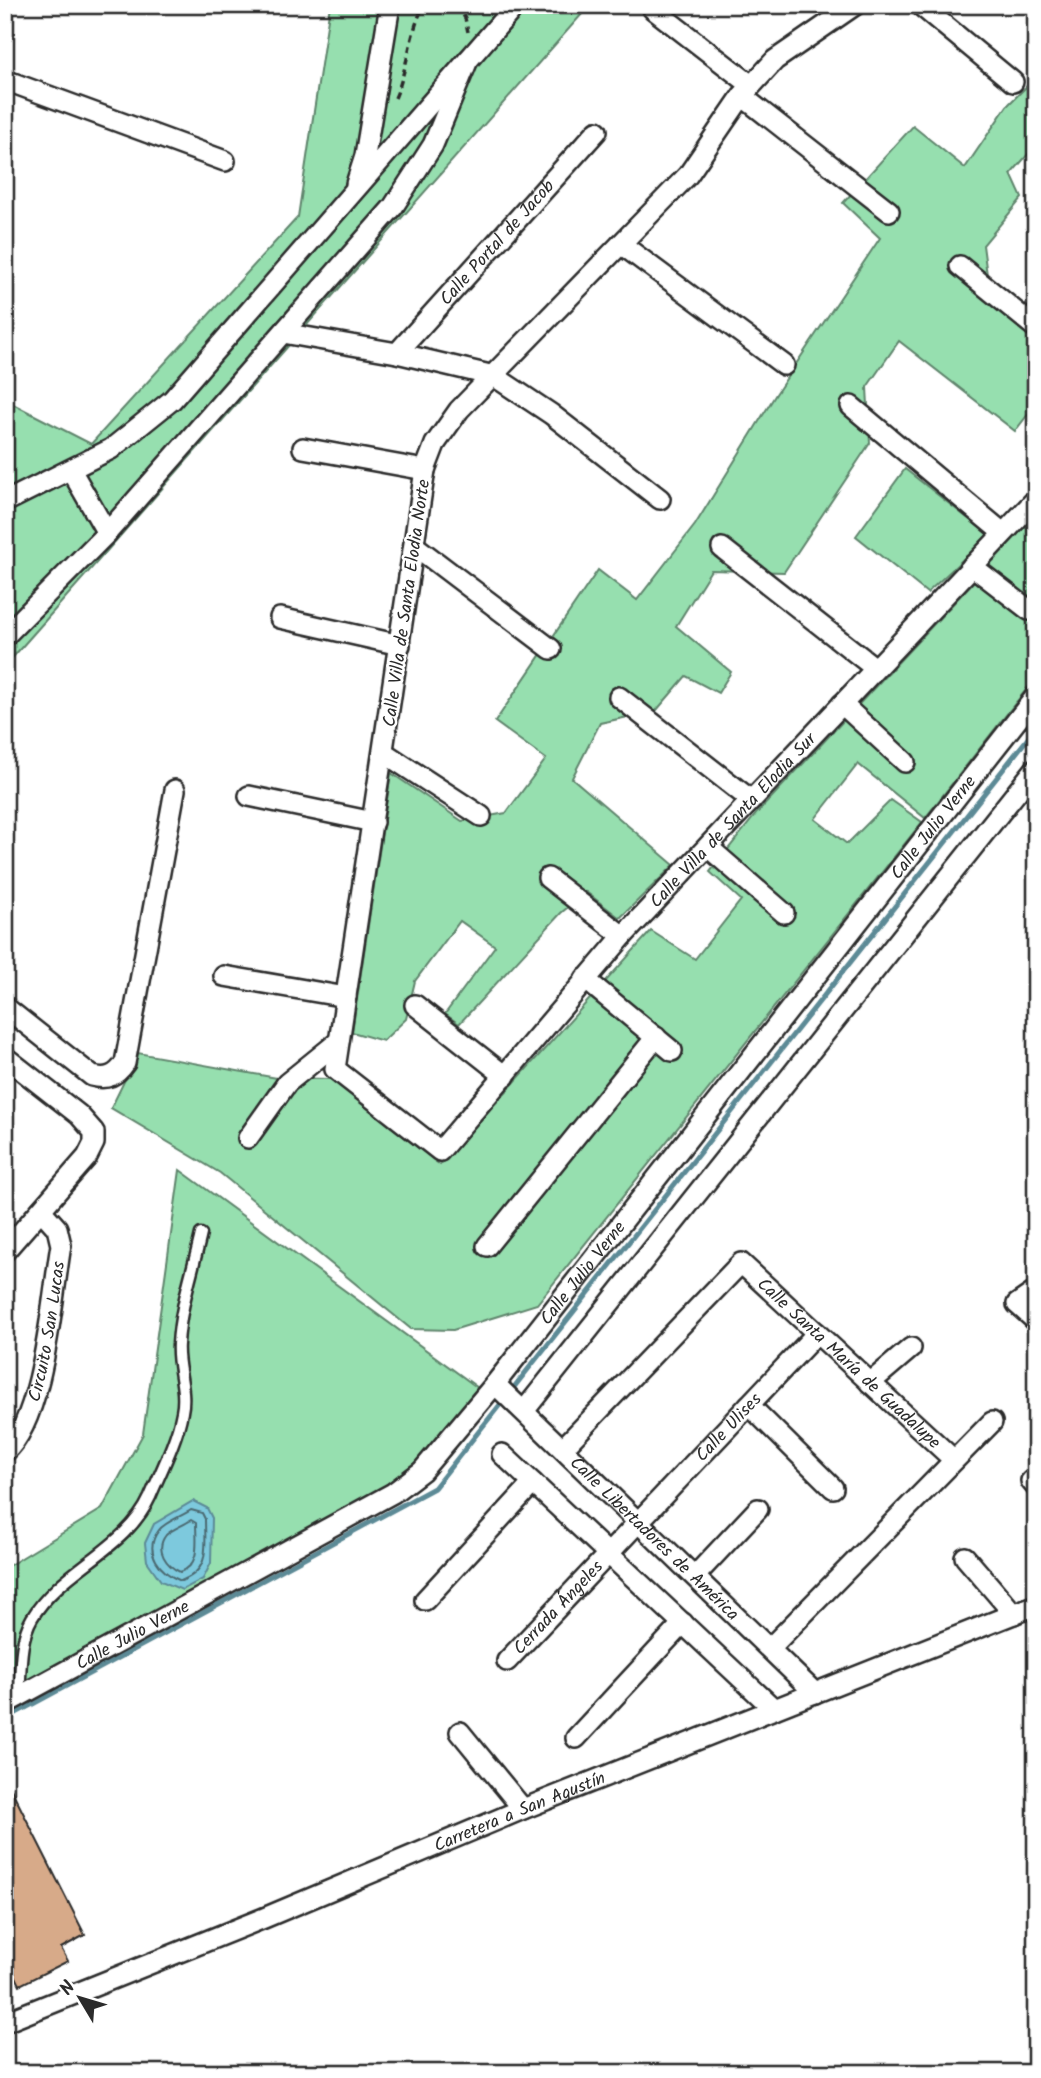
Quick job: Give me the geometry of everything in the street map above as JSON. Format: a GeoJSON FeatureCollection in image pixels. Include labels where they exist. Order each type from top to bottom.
{"type":"FeatureCollection","features":[{"type":"Feature","properties":{"kind":"street"},"geometry":{"type":"LineString","coordinates":[[354,191],[365,156],[390,5]]}},
{"type":"Feature","properties":{"kind":"street"},"geometry":{"type":"LineString","coordinates":[[5,502],[72,470],[133,435],[172,400],[516,5]]}},
{"type":"Feature","properties":{"kind":"street","name":"Calle Villa de Santa Elodia Norte"},"geometry":{"type":"LineString","coordinates":[[440,1151],[335,1069],[425,470],[445,427],[688,175],[747,91],[775,60],[855,5]]}},
{"type":"Feature","properties":{"kind":"street"},"geometry":{"type":"LineString","coordinates":[[920,5],[1013,82]]}},
{"type":"Feature","properties":{"kind":"street"},"geometry":{"type":"LineString","coordinates":[[653,9],[889,211]]}},
{"type":"Feature","properties":{"kind":"street"},"geometry":{"type":"LineString","coordinates":[[5,636],[107,533],[393,207],[433,145],[468,60]]}},
{"type":"Feature","properties":{"kind":"street"},"geometry":{"type":"LineString","coordinates":[[5,80],[225,161]]}},
{"type":"Feature","properties":{"kind":"street","name":"Calle Portal de Jacob"},"geometry":{"type":"LineString","coordinates":[[397,353],[597,131]]}},
{"type":"Feature","properties":{"kind":"street"},"geometry":{"type":"LineString","coordinates":[[621,244],[784,365]]}},
{"type":"Feature","properties":{"kind":"street"},"geometry":{"type":"LineString","coordinates":[[960,266],[1036,328]]}},
{"type":"Feature","properties":{"kind":"street"},"geometry":{"type":"LineString","coordinates":[[283,332],[397,353],[494,376],[595,447],[660,499]]}},
{"type":"Feature","properties":{"kind":"street"},"geometry":{"type":"LineString","coordinates":[[851,406],[1003,533]]}},
{"type":"Feature","properties":{"kind":"street"},"geometry":{"type":"LineString","coordinates":[[303,448],[425,470]]}},
{"type":"Feature","properties":{"kind":"street"},"geometry":{"type":"LineString","coordinates":[[72,470],[107,533]]}},
{"type":"Feature","properties":{"kind":"street","name":"Calle Villa de Santa Elodia Sur"},"geometry":{"type":"LineString","coordinates":[[440,1151],[623,936],[1036,499]]}},
{"type":"Feature","properties":{"kind":"street"},"geometry":{"type":"LineString","coordinates":[[415,546],[551,649]]}},
{"type":"Feature","properties":{"kind":"street"},"geometry":{"type":"LineString","coordinates":[[722,548],[876,668]]}},
{"type":"Feature","properties":{"kind":"street"},"geometry":{"type":"LineString","coordinates":[[972,566],[1030,610]]}},
{"type":"Feature","properties":{"kind":"street"},"geometry":{"type":"LineString","coordinates":[[281,618],[400,645]]}},
{"type":"Feature","properties":{"kind":"street","name":"Calle Julio Verne"},"geometry":{"type":"LineString","coordinates":[[12,1701],[393,1493],[509,1396],[1036,696]]}},
{"type":"Feature","properties":{"kind":"street"},"geometry":{"type":"LineString","coordinates":[[619,697],[751,800]]}},
{"type":"Feature","properties":{"kind":"street"},"geometry":{"type":"LineString","coordinates":[[842,704],[905,762]]}},
{"type":"Feature","properties":{"kind":"street"},"geometry":{"type":"LineString","coordinates":[[383,752],[481,816]]}},
{"type":"Feature","properties":{"kind":"street"},"geometry":{"type":"LineString","coordinates":[[509,1396],[1036,768]]}},
{"type":"Feature","properties":{"kind":"street"},"geometry":{"type":"LineString","coordinates":[[5,1007],[92,1076],[108,1078],[118,1072],[125,1063],[175,790]]}},
{"type":"Feature","properties":{"kind":"street"},"geometry":{"type":"LineString","coordinates":[[249,796],[373,822]]}},
{"type":"Feature","properties":{"kind":"street"},"geometry":{"type":"LineString","coordinates":[[708,846],[783,913]]}},
{"type":"Feature","properties":{"kind":"street"},"geometry":{"type":"LineString","coordinates":[[548,878],[623,936]]}},
{"type":"Feature","properties":{"kind":"street"},"geometry":{"type":"LineString","coordinates":[[224,976],[346,997]]}},
{"type":"Feature","properties":{"kind":"street"},"geometry":{"type":"LineString","coordinates":[[585,979],[672,1051]]}},
{"type":"Feature","properties":{"kind":"street"},"geometry":{"type":"LineString","coordinates":[[415,1004],[505,1076]]}},
{"type":"Feature","properties":{"kind":"street"},"geometry":{"type":"LineString","coordinates":[[487,1246],[656,1037]]}},
{"type":"Feature","properties":{"kind":"street"},"geometry":{"type":"LineString","coordinates":[[248,1138],[287,1083],[339,1041]]}},
{"type":"Feature","properties":{"kind":"street"},"geometry":{"type":"LineString","coordinates":[[5,1056],[79,1115],[94,1132],[87,1157],[5,1251]]}},
{"type":"Feature","properties":{"kind":"street","name":"Circuito San Lucas"},"geometry":{"type":"LineString","coordinates":[[5,1452],[26,1426],[36,1395],[61,1245],[57,1228],[41,1210]]}},
{"type":"Feature","properties":{"kind":"street","name":"Calle Santa María de Guadalupe"},"geometry":{"type":"LineString","coordinates":[[563,1448],[741,1263],[954,1460],[770,1648]]}},
{"type":"Feature","properties":{"kind":"street"},"geometry":{"type":"LineString","coordinates":[[1036,1290],[1017,1304],[1036,1321]]}},
{"type":"Feature","properties":{"kind":"street","name":"Calle Ulises"},"geometry":{"type":"LineString","coordinates":[[609,1554],[817,1334]]}},
{"type":"Feature","properties":{"kind":"street"},"geometry":{"type":"LineString","coordinates":[[870,1383],[911,1348]]}},
{"type":"Feature","properties":{"kind":"street","name":"Calle Libertadores de América"},"geometry":{"type":"LineString","coordinates":[[509,1396],[815,1693]]}},
{"type":"Feature","properties":{"kind":"street"},"geometry":{"type":"LineString","coordinates":[[749,1405],[833,1488]]}},
{"type":"Feature","properties":{"kind":"street"},"geometry":{"type":"LineString","coordinates":[[954,1460],[992,1422]]}},
{"type":"Feature","properties":{"kind":"street"},"geometry":{"type":"LineString","coordinates":[[502,1454],[774,1709]]}},
{"type":"Feature","properties":{"kind":"street"},"geometry":{"type":"LineString","coordinates":[[425,1600],[533,1483]]}},
{"type":"Feature","properties":{"kind":"street"},"geometry":{"type":"LineString","coordinates":[[695,1576],[758,1509]]}},
{"type":"Feature","properties":{"kind":"street","name":"Cerrada Ángeles"},"geometry":{"type":"LineString","coordinates":[[507,1661],[609,1554]]}},
{"type":"Feature","properties":{"kind":"street"},"geometry":{"type":"LineString","coordinates":[[965,1558],[1014,1614]]}},
{"type":"Feature","properties":{"kind":"street","name":"Carretera a San Agustín"},"geometry":{"type":"LineString","coordinates":[[5,2022],[264,1919],[523,1809],[1036,1605]]}},
{"type":"Feature","properties":{"kind":"street"},"geometry":{"type":"LineString","coordinates":[[576,1738],[683,1623]]}},
{"type":"Feature","properties":{"kind":"street"},"geometry":{"type":"LineString","coordinates":[[460,1732],[523,1809]]}},
{"type":"Feature","properties":{"kind":"lane"},"geometry":{"type":"LineString","coordinates":[[12,1701],[25,1636],[32,1619],[46,1600],[124,1533],[138,1517],[153,1487],[182,1415],[184,1395],[177,1348],[179,1326],[201,1234]]}},
{"type":"Feature","properties":{"kind":"path"},"geometry":{"type":"LineString","coordinates":[[394,100],[403,78],[416,21],[424,5]]}},
{"type":"Feature","properties":{"kind":"green space"},"geometry":{"type":"Polygon","coordinates":[[[330,5],[590,5],[5,666],[5,400],[91,444],[298,217],[330,5]]]}},
{"type":"Feature","properties":{"kind":"green space"},"geometry":{"type":"Polygon","coordinates":[[[1036,77],[1036,145],[1011,174],[1022,198],[983,245],[987,275],[1036,337],[1036,404],[1015,431],[899,341],[867,387],[870,443],[784,572],[711,570],[676,626],[731,672],[718,693],[686,676],[656,711],[600,723],[572,778],[674,865],[620,918],[586,892],[561,913],[459,1024],[445,1014],[495,946],[460,921],[415,981],[406,1019],[383,1041],[352,1032],[391,773],[462,821],[506,813],[546,759],[495,722],[598,570],[637,600],[695,525],[776,394],[880,238],[843,203],[913,126],[965,168],[1007,106],[1036,77]]]}},
{"type":"Feature","properties":{"kind":"green space"},"geometry":{"type":"Polygon","coordinates":[[[905,469],[989,535],[927,593],[856,536],[905,469]]]}},
{"type":"Feature","properties":{"kind":"green space"},"geometry":{"type":"Polygon","coordinates":[[[1036,515],[1036,677],[925,818],[858,764],[815,819],[847,844],[891,800],[922,822],[537,1304],[453,1330],[411,1329],[220,1173],[111,1108],[138,1053],[277,1078],[331,1079],[440,1165],[651,931],[695,959],[741,900],[710,872],[757,813],[1036,515]]]}},
{"type":"Feature","properties":{"kind":"green space"},"geometry":{"type":"Polygon","coordinates":[[[180,1170],[478,1388],[422,1457],[374,1494],[5,1695],[5,1568],[102,1509],[143,1434],[180,1170]]]}},
{"type":"Feature","properties":{"kind":"water"},"geometry":{"type":"Polygon","coordinates":[[[193,1501],[207,1508],[212,1518],[211,1563],[203,1579],[182,1590],[161,1581],[147,1561],[145,1543],[154,1524],[193,1501]]]}},
{"type":"Feature","properties":{"kind":"building"},"geometry":{"type":"Polygon","coordinates":[[[5,1777],[85,1935],[61,1948],[68,1961],[20,1985],[5,1954],[5,1777]]]}},
{"type":"Feature","properties":{"kind":"waterway"},"geometry":{"type":"LineString","coordinates":[[5,1719],[434,1488],[1036,728]]}}]}
